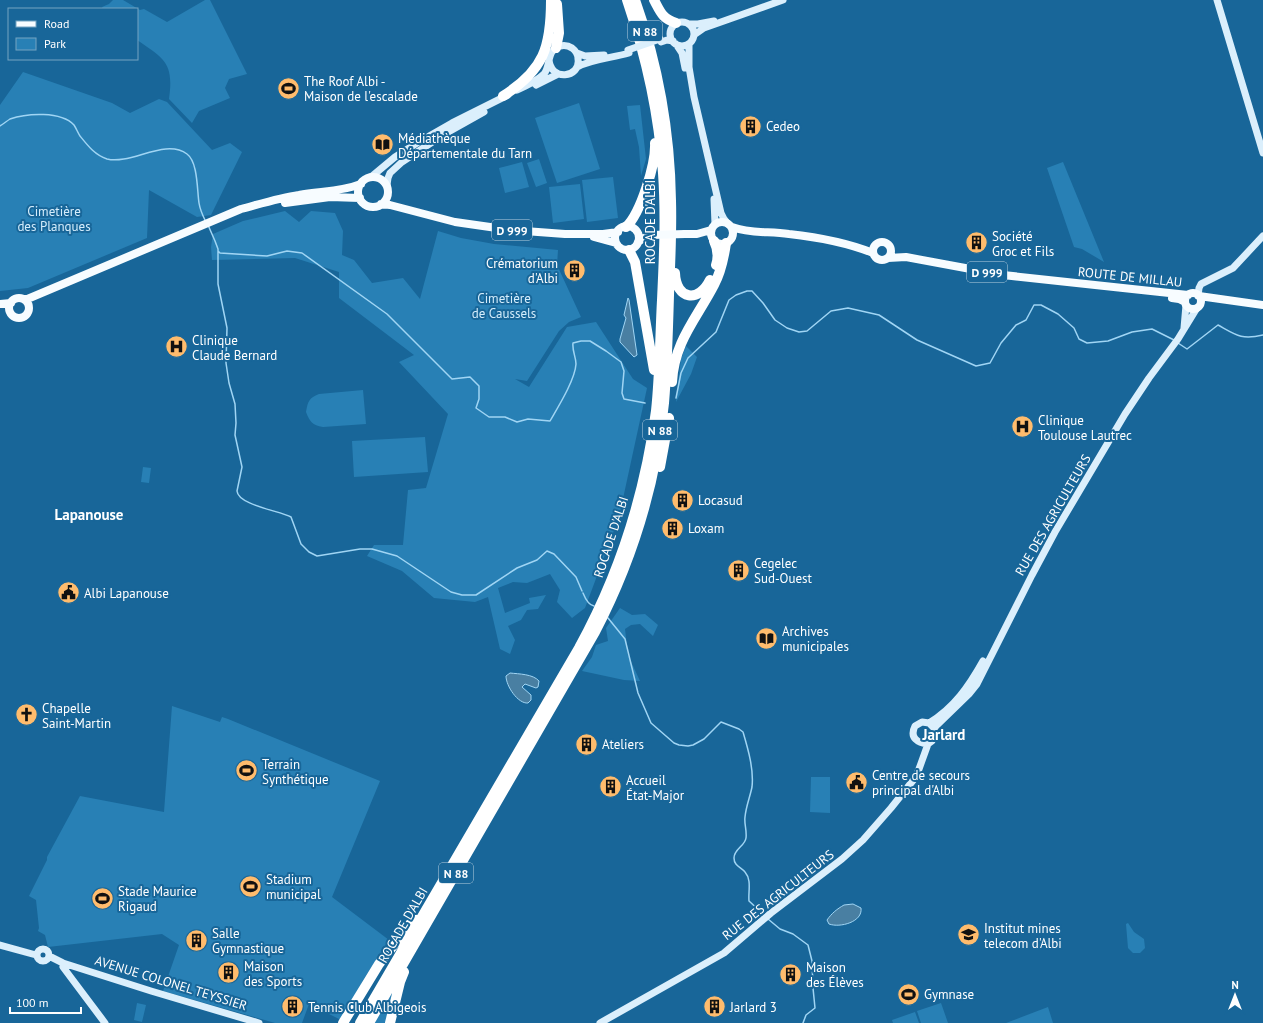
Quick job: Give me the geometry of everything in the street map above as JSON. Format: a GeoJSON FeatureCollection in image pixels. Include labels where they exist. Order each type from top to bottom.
{"type":"FeatureCollection","features":[{"type":"Feature","properties":{"kind":"highway"},"geometry":{"type":"LineString","coordinates":[[503,96],[515,89],[530,76],[543,57],[549,36],[551,0]]}},
{"type":"Feature","properties":{"kind":"highway"},"geometry":{"type":"LineString","coordinates":[[556,0],[559,33],[556,48]]}},
{"type":"Feature","properties":{"kind":"highway","name":"ROCADE D'ALBI"},"geometry":{"type":"LineString","coordinates":[[369,1023],[568,674],[608,588],[621,556],[629,530],[650,446],[656,410],[659,376],[665,213],[661,151],[651,85],[637,29],[627,0]]}},
{"type":"Feature","properties":{"kind":"highway","name":"ROCADE D'ALBI"},"geometry":{"type":"LineString","coordinates":[[360,1023],[439,888],[606,611],[624,569],[638,527],[654,468],[664,402],[671,242],[670,173],[665,123],[650,50],[635,0]]}},
{"type":"Feature","properties":{"kind":"highway"},"geometry":{"type":"LineString","coordinates":[[654,0],[661,15],[673,27]]}},
{"type":"Feature","properties":{"kind":"highway"},"geometry":{"type":"LineString","coordinates":[[622,229],[633,219],[653,167],[655,145],[649,95],[651,85]]}},
{"type":"Feature","properties":{"kind":"highway"},"geometry":{"type":"LineString","coordinates":[[671,242],[674,249],[675,282],[677,288],[681,292],[693,296],[704,290],[712,275],[718,255],[717,248],[713,240]]}},
{"type":"Feature","properties":{"kind":"highway"},"geometry":{"type":"LineString","coordinates":[[606,611],[628,570],[641,536],[655,489],[668,426],[676,354],[686,332],[715,283],[729,241]]}},
{"type":"Feature","properties":{"kind":"highway"},"geometry":{"type":"LineString","coordinates":[[629,250],[635,262],[653,357],[654,402],[656,410]]}},
{"type":"Feature","properties":{"kind":"highway"},"geometry":{"type":"LineString","coordinates":[[343,1023],[379,964],[408,928],[431,894],[439,888]]}},
{"type":"Feature","properties":{"kind":"highway"},"geometry":{"type":"LineString","coordinates":[[390,1023],[400,982],[409,960],[409,955]]}},
{"type":"Feature","properties":{"kind":"main road"},"geometry":{"type":"LineString","coordinates":[[549,59],[551,68],[558,74],[570,74],[577,67],[586,63],[611,58],[660,40],[666,36],[673,27],[683,21],[689,24],[710,22],[772,0]]}},
{"type":"Feature","properties":{"kind":"main road"},"geometry":{"type":"LineString","coordinates":[[694,35],[704,28],[783,0]]}},
{"type":"Feature","properties":{"kind":"main road"},"geometry":{"type":"LineString","coordinates":[[1217,0],[1263,153]]}},
{"type":"Feature","properties":{"kind":"main road"},"geometry":{"type":"LineString","coordinates":[[660,40],[667,40],[683,46],[689,44],[694,35],[692,27],[689,24]]}},
{"type":"Feature","properties":{"kind":"main road"},"geometry":{"type":"LineString","coordinates":[[673,27],[670,36],[682,53],[692,105],[712,186],[714,199],[713,240]]}},
{"type":"Feature","properties":{"kind":"main road"},"geometry":{"type":"LineString","coordinates":[[689,44],[689,67],[700,124],[721,213],[730,226],[733,234],[729,241]]}},
{"type":"Feature","properties":{"kind":"main road"},"geometry":{"type":"LineString","coordinates":[[27,303],[27,314],[20,318],[14,316],[10,306],[13,300],[19,298],[27,303],[36,301],[81,277],[241,209],[268,201],[352,188],[361,184],[372,177],[395,157],[417,143],[503,96],[540,78],[545,72],[550,54],[560,46],[569,46],[577,53],[585,56],[628,52]]}},
{"type":"Feature","properties":{"kind":"main road"},"geometry":{"type":"LineString","coordinates":[[577,53],[579,62],[577,67]]}},
{"type":"Feature","properties":{"kind":"main road"},"geometry":{"type":"LineString","coordinates":[[216,219],[266,206],[302,200],[361,200],[373,206],[381,204],[388,196],[386,185],[394,168],[420,149],[477,115],[558,74]]}},
{"type":"Feature","properties":{"kind":"main road"},"geometry":{"type":"LineString","coordinates":[[372,177],[380,179],[386,185]]}},
{"type":"Feature","properties":{"kind":"main road"},"geometry":{"type":"LineString","coordinates":[[361,184],[358,193],[361,200]]}},
{"type":"Feature","properties":{"kind":"main road","name":"D 999"},"geometry":{"type":"LineString","coordinates":[[388,196],[397,202],[456,219],[464,223]]}},
{"type":"Feature","properties":{"kind":"main road","name":"D 999"},"geometry":{"type":"LineString","coordinates":[[381,204],[455,222],[511,230],[598,238],[616,243]]}},
{"type":"Feature","properties":{"kind":"main road"},"geometry":{"type":"LineString","coordinates":[[697,234],[723,222],[730,226],[753,232],[790,234],[841,244],[873,253],[879,259],[883,260],[888,258],[891,252],[890,246],[885,242],[864,245],[841,244]]}},
{"type":"Feature","properties":{"kind":"main road"},"geometry":{"type":"LineString","coordinates":[[637,232],[639,236],[635,247],[629,250],[621,248],[616,243],[616,237],[622,229],[633,228],[637,232],[650,235],[697,234],[713,240],[718,244],[753,232]]}},
{"type":"Feature","properties":{"kind":"main road","name":"D 999"},"geometry":{"type":"LineString","coordinates":[[566,234],[603,234],[622,229]]}},
{"type":"Feature","properties":{"kind":"main road"},"geometry":{"type":"LineString","coordinates":[[638,242],[650,235]]}},
{"type":"Feature","properties":{"kind":"main road"},"geometry":{"type":"LineString","coordinates":[[1183,332],[1199,281],[1231,266],[1243,258],[1263,236]]}},
{"type":"Feature","properties":{"kind":"main road"},"geometry":{"type":"LineString","coordinates":[[873,253],[873,248],[876,244]]}},
{"type":"Feature","properties":{"kind":"main road","name":"ROUTE DE MILLAU"},"geometry":{"type":"LineString","coordinates":[[890,246],[906,257]]}},
{"type":"Feature","properties":{"kind":"main road","name":"ROUTE DE MILLAU"},"geometry":{"type":"LineString","coordinates":[[888,258],[906,257],[1003,275],[1263,309]]}},
{"type":"Feature","properties":{"kind":"main road"},"geometry":{"type":"LineString","coordinates":[[1183,332],[1186,312],[1193,300]]}},
{"type":"Feature","properties":{"kind":"main road","name":"ROUTE DE MILLAU"},"geometry":{"type":"LineString","coordinates":[[1193,300],[1263,305]]}},
{"type":"Feature","properties":{"kind":"main road"},"geometry":{"type":"LineString","coordinates":[[1,304],[10,306]]}},
{"type":"Feature","properties":{"kind":"main road","name":"RUE DES AGRICULTEURS"},"geometry":{"type":"LineString","coordinates":[[932,726],[965,698],[977,684],[1050,540],[1122,420],[1149,378],[1183,332]]}},
{"type":"Feature","properties":{"kind":"main road","name":"RUE DES AGRICULTEURS"},"geometry":{"type":"LineString","coordinates":[[924,755],[920,743],[915,740],[913,730],[922,722],[932,726]]}},
{"type":"Feature","properties":{"kind":"main road","name":"RUE DES AGRICULTEURS"},"geometry":{"type":"LineString","coordinates":[[600,1023],[720,955],[733,946],[771,913],[842,859],[863,840],[915,778],[928,744],[934,738],[932,726]]}},
{"type":"Feature","properties":{"kind":"main road"},"geometry":{"type":"LineString","coordinates":[[920,743],[928,744]]}},
{"type":"Feature","properties":{"kind":"main road"},"geometry":{"type":"LineString","coordinates":[[0,945],[36,955],[39,960],[47,958],[47,951],[42,949],[38,951],[36,955]]}},
{"type":"Feature","properties":{"kind":"main road","name":"AVENUE COLONEL TEYSSIER"},"geometry":{"type":"LineString","coordinates":[[47,958],[64,967],[75,967]]}},
{"type":"Feature","properties":{"kind":"main road","name":"AVENUE COLONEL TEYSSIER"},"geometry":{"type":"LineString","coordinates":[[47,958],[260,1023]]}},
{"type":"Feature","properties":{"kind":"main road"},"geometry":{"type":"LineString","coordinates":[[64,967],[105,1023]]}},
{"type":"Feature","properties":{"kind":"main road","name":"RUE DES AGRICULTEURS"},"geometry":{"type":"LineString","coordinates":[[593,1023],[612,1016]]}},
{"type":"Feature","properties":{"kind":"green space"},"geometry":{"type":"Polygon","coordinates":[[[113,0],[123,0],[137,8],[102,8],[113,0]]]}},
{"type":"Feature","properties":{"kind":"green space"},"geometry":{"type":"Polygon","coordinates":[[[205,0],[210,0],[247,74],[229,79],[225,88],[230,98],[199,111],[192,123],[169,99],[170,77],[168,70],[165,63],[155,52],[138,41],[138,9],[144,9],[167,22],[205,0]]]}},
{"type":"Feature","properties":{"kind":"green space","name":"Cimetière des Planques"},"geometry":{"type":"Polygon","coordinates":[[[23,72],[112,103],[130,113],[159,99],[167,102],[212,150],[230,143],[242,152],[211,215],[197,217],[149,190],[147,238],[28,288],[0,291],[0,105],[23,72]]]}},
{"type":"Feature","properties":{"kind":"green space"},"geometry":{"type":"Polygon","coordinates":[[[579,103],[600,169],[557,183],[535,118],[579,103]]]}},
{"type":"Feature","properties":{"kind":"green space"},"geometry":{"type":"Polygon","coordinates":[[[640,105],[646,159],[641,176],[639,147],[635,129],[630,130],[627,106],[640,105]]]}},
{"type":"Feature","properties":{"kind":"green space"},"geometry":{"type":"Polygon","coordinates":[[[539,159],[547,183],[536,187],[527,163],[539,159]]]}},
{"type":"Feature","properties":{"kind":"green space"},"geometry":{"type":"Polygon","coordinates":[[[522,162],[529,187],[505,193],[499,168],[522,162]]]}},
{"type":"Feature","properties":{"kind":"green space"},"geometry":{"type":"Polygon","coordinates":[[[1063,162],[1104,262],[1082,249],[1074,247],[1047,168],[1063,162]]]}},
{"type":"Feature","properties":{"kind":"green space"},"geometry":{"type":"Polygon","coordinates":[[[613,177],[618,218],[587,222],[582,180],[613,177]]]}},
{"type":"Feature","properties":{"kind":"green space"},"geometry":{"type":"Polygon","coordinates":[[[580,184],[584,219],[553,223],[549,187],[580,184]]]}},
{"type":"Feature","properties":{"kind":"green space","name":"Cimetière de Caussels"},"geometry":{"type":"Polygon","coordinates":[[[285,211],[299,222],[311,211],[335,213],[343,231],[342,255],[354,260],[372,283],[403,278],[420,299],[438,231],[461,238],[494,244],[558,250],[557,265],[581,317],[569,322],[559,331],[527,381],[515,379],[529,387],[567,327],[596,322],[633,379],[647,388],[619,517],[585,608],[572,618],[557,602],[560,590],[550,574],[527,583],[513,582],[498,588],[505,613],[530,603],[529,598],[546,595],[538,609],[527,610],[521,620],[508,626],[515,640],[510,654],[500,649],[488,597],[475,602],[434,598],[402,571],[367,556],[374,545],[403,545],[408,490],[426,488],[448,414],[399,362],[414,355],[339,298],[339,272],[295,258],[212,260],[211,247],[213,234],[243,221],[285,211]]]}},
{"type":"Feature","properties":{"kind":"green space"},"geometry":{"type":"Polygon","coordinates":[[[686,346],[697,357],[691,374],[676,402],[681,359],[686,346]]]}},
{"type":"Feature","properties":{"kind":"green space"},"geometry":{"type":"Polygon","coordinates":[[[363,390],[366,424],[323,427],[314,424],[306,412],[307,405],[316,395],[363,390]]]}},
{"type":"Feature","properties":{"kind":"green space"},"geometry":{"type":"Polygon","coordinates":[[[425,437],[428,472],[354,477],[352,441],[425,437]]]}},
{"type":"Feature","properties":{"kind":"green space"},"geometry":{"type":"Polygon","coordinates":[[[143,467],[151,468],[149,483],[141,482],[143,467]]]}},
{"type":"Feature","properties":{"kind":"green space"},"geometry":{"type":"Polygon","coordinates":[[[620,608],[632,615],[645,614],[658,625],[653,636],[640,624],[631,625],[625,629],[628,655],[640,681],[624,680],[582,671],[592,657],[596,645],[608,641],[606,628],[620,608]]]}},
{"type":"Feature","properties":{"kind":"green space"},"geometry":{"type":"Polygon","coordinates":[[[172,706],[220,722],[222,717],[228,719],[380,781],[332,897],[389,940],[365,977],[341,1020],[309,1004],[302,1023],[275,1023],[163,991],[179,945],[162,934],[48,947],[45,935],[38,931],[36,900],[29,896],[47,860],[47,857],[80,796],[164,812],[172,706]]]}},
{"type":"Feature","properties":{"kind":"green space"},"geometry":{"type":"Polygon","coordinates":[[[811,777],[830,777],[830,813],[810,812],[811,777]]]}},
{"type":"Feature","properties":{"kind":"green space"},"geometry":{"type":"Polygon","coordinates":[[[1128,923],[1134,932],[1144,939],[1145,948],[1140,953],[1133,953],[1128,948],[1126,924],[1128,923]]]}},
{"type":"Feature","properties":{"kind":"green space"},"geometry":{"type":"Polygon","coordinates":[[[394,990],[388,1023],[374,1023],[394,990]]]}},
{"type":"Feature","properties":{"kind":"green space"},"geometry":{"type":"Polygon","coordinates":[[[137,1003],[146,1005],[142,1022],[134,1020],[137,1003]]]}},
{"type":"Feature","properties":{"kind":"green space"},"geometry":{"type":"Polygon","coordinates":[[[941,1003],[948,1023],[921,1023],[917,1011],[941,1003]]]}},
{"type":"Feature","properties":{"kind":"green space"},"geometry":{"type":"Polygon","coordinates":[[[1048,1007],[1053,1023],[1006,1023],[1048,1007]]]}},
{"type":"Feature","properties":{"kind":"green space"},"geometry":{"type":"Polygon","coordinates":[[[915,1012],[919,1023],[893,1023],[892,1020],[915,1012]]]}},
{"type":"Feature","properties":{"kind":"shaded area"},"geometry":{"type":"Polygon","coordinates":[[[628,298],[637,355],[634,357],[620,342],[626,318],[624,315],[628,298]]]}},
{"type":"Feature","properties":{"kind":"shaded area"},"geometry":{"type":"Polygon","coordinates":[[[510,673],[530,676],[539,681],[538,687],[536,688],[525,684],[522,687],[531,695],[531,700],[528,703],[520,701],[510,689],[506,676],[510,673]]]}},
{"type":"Feature","properties":{"kind":"shaded area"},"geometry":{"type":"Polygon","coordinates":[[[853,904],[861,908],[861,913],[850,923],[839,925],[829,924],[827,920],[835,911],[844,905],[853,904]]]}},
{"type":"Feature","properties":{"kind":"waterway"},"geometry":{"type":"LineString","coordinates":[[0,126],[10,119],[25,115],[53,115],[68,120],[74,125],[80,136],[92,150],[107,159],[116,160],[158,150],[169,149],[178,150],[187,154],[191,158],[195,170],[199,205],[205,220]]}},
{"type":"Feature","properties":{"kind":"waterway"},"geometry":{"type":"LineString","coordinates":[[208,225],[218,249],[218,284],[227,328],[226,363],[229,383],[235,404],[235,435],[242,467],[237,491],[239,496],[252,504],[291,517],[301,544],[309,552],[317,556],[360,549],[372,549],[397,556],[451,592],[462,595],[476,595],[517,568],[537,560],[547,551],[554,554],[576,577],[582,591]]}},
{"type":"Feature","properties":{"kind":"waterway"},"geometry":{"type":"LineString","coordinates":[[218,251],[220,253],[267,256],[287,251],[302,253],[387,314],[452,379],[470,377],[479,386],[479,399],[476,408],[489,417],[505,417],[517,422],[528,419],[550,421],[573,378],[576,364],[573,343],[581,341],[590,341],[621,362],[624,371],[622,393],[624,399],[645,403]]}},
{"type":"Feature","properties":{"kind":"waterway"},"geometry":{"type":"LineString","coordinates":[[676,398],[681,373],[688,358],[716,332],[729,300],[736,295],[747,291],[752,291],[775,320],[787,328],[799,332],[807,331],[831,311],[848,308],[879,315],[917,340],[976,366],[990,363],[1001,343],[1016,325],[1026,320],[1034,305],[1041,305],[1058,314],[1074,328],[1079,339],[1087,343],[1108,341],[1132,332],[1152,329],[1174,340]]}},
{"type":"Feature","properties":{"kind":"waterway"},"geometry":{"type":"LineString","coordinates":[[1178,343],[1187,349],[1218,325],[1239,336],[1249,337],[1263,335]]}},
{"type":"Feature","properties":{"kind":"waterway"},"geometry":{"type":"LineString","coordinates":[[583,593],[588,603],[594,606]]}},
{"type":"Feature","properties":{"kind":"waterway"},"geometry":{"type":"LineString","coordinates":[[608,618],[625,639],[638,693],[651,723],[674,743],[688,746],[693,745],[704,739],[721,722],[743,732],[749,752],[752,787],[745,817],[746,838],[744,843],[734,855],[734,861],[736,865],[747,875],[749,901],[764,915]]}},
{"type":"Feature","properties":{"kind":"waterway"},"geometry":{"type":"LineString","coordinates":[[768,919],[780,929],[793,934],[808,945],[812,961],[815,1008],[806,1015],[803,1023]]}},
{"type":"Feature","properties":{"kind":"place","name":"The Roof Albi - Maison de l'escalade"},"geometry":{"type":"Point","coordinates":[288,88]}},
{"type":"Feature","properties":{"kind":"place","name":"Cedeo"},"geometry":{"type":"Point","coordinates":[751,126]}},
{"type":"Feature","properties":{"kind":"place","name":"Médiathèque Départementale du Tarn"},"geometry":{"type":"Point","coordinates":[382,145]}},
{"type":"Feature","properties":{"kind":"place","name":"Société Groc et Fils"},"geometry":{"type":"Point","coordinates":[976,243]}},
{"type":"Feature","properties":{"kind":"place","name":"Crématorium d'Albi"},"geometry":{"type":"Point","coordinates":[574,270]}},
{"type":"Feature","properties":{"kind":"place","name":"Clinique Claude Bernard"},"geometry":{"type":"Point","coordinates":[177,347]}},
{"type":"Feature","properties":{"kind":"place","name":"Clinique Toulouse Lautrec"},"geometry":{"type":"Point","coordinates":[1022,427]}},
{"type":"Feature","properties":{"kind":"place","name":"Locasud"},"geometry":{"type":"Point","coordinates":[682,500]}},
{"type":"Feature","properties":{"kind":"place","name":"Loxam"},"geometry":{"type":"Point","coordinates":[673,528]}},
{"type":"Feature","properties":{"kind":"place","name":"Cegelec Sud-Ouest"},"geometry":{"type":"Point","coordinates":[738,570]}},
{"type":"Feature","properties":{"kind":"place","name":"Albi Lapanouse"},"geometry":{"type":"Point","coordinates":[68,593]}},
{"type":"Feature","properties":{"kind":"place","name":"Archives municipales"},"geometry":{"type":"Point","coordinates":[767,638]}},
{"type":"Feature","properties":{"kind":"place","name":"Chapelle Saint-Martin"},"geometry":{"type":"Point","coordinates":[26,715]}},
{"type":"Feature","properties":{"kind":"place","name":"Ateliers"},"geometry":{"type":"Point","coordinates":[587,744]}},
{"type":"Feature","properties":{"kind":"place","name":"Terrain Synthétique"},"geometry":{"type":"Point","coordinates":[247,771]}},
{"type":"Feature","properties":{"kind":"place","name":"Centre de secours principal d'Albi"},"geometry":{"type":"Point","coordinates":[857,782]}},
{"type":"Feature","properties":{"kind":"place","name":"Accueil État-Major"},"geometry":{"type":"Point","coordinates":[611,787]}},
{"type":"Feature","properties":{"kind":"place","name":"Stadium municipal"},"geometry":{"type":"Point","coordinates":[251,886]}},
{"type":"Feature","properties":{"kind":"place","name":"Stade Maurice Rigaud"},"geometry":{"type":"Point","coordinates":[102,898]}},
{"type":"Feature","properties":{"kind":"place","name":"Institut mines telecom d'Albi"},"geometry":{"type":"Point","coordinates":[968,935]}},
{"type":"Feature","properties":{"kind":"place","name":"Salle Gymnastique"},"geometry":{"type":"Point","coordinates":[196,940]}},
{"type":"Feature","properties":{"kind":"place","name":"Maison des Sports"},"geometry":{"type":"Point","coordinates":[229,973]}},
{"type":"Feature","properties":{"kind":"place","name":"Maison des Élèves"},"geometry":{"type":"Point","coordinates":[790,974]}},
{"type":"Feature","properties":{"kind":"place","name":"Gymnase"},"geometry":{"type":"Point","coordinates":[909,994]}},
{"type":"Feature","properties":{"kind":"place","name":"Tennis Club Albigeois"},"geometry":{"type":"Point","coordinates":[293,1007]}},
{"type":"Feature","properties":{"kind":"place","name":"Jarlard 3"},"geometry":{"type":"Point","coordinates":[714,1007]}},
{"type":"Feature","properties":{"kind":"district","name":"Lapanouse"},"geometry":{"type":"Point","coordinates":[89,514]}},
{"type":"Feature","properties":{"kind":"district","name":"Jarlard"},"geometry":{"type":"Point","coordinates":[944,734]}}]}
